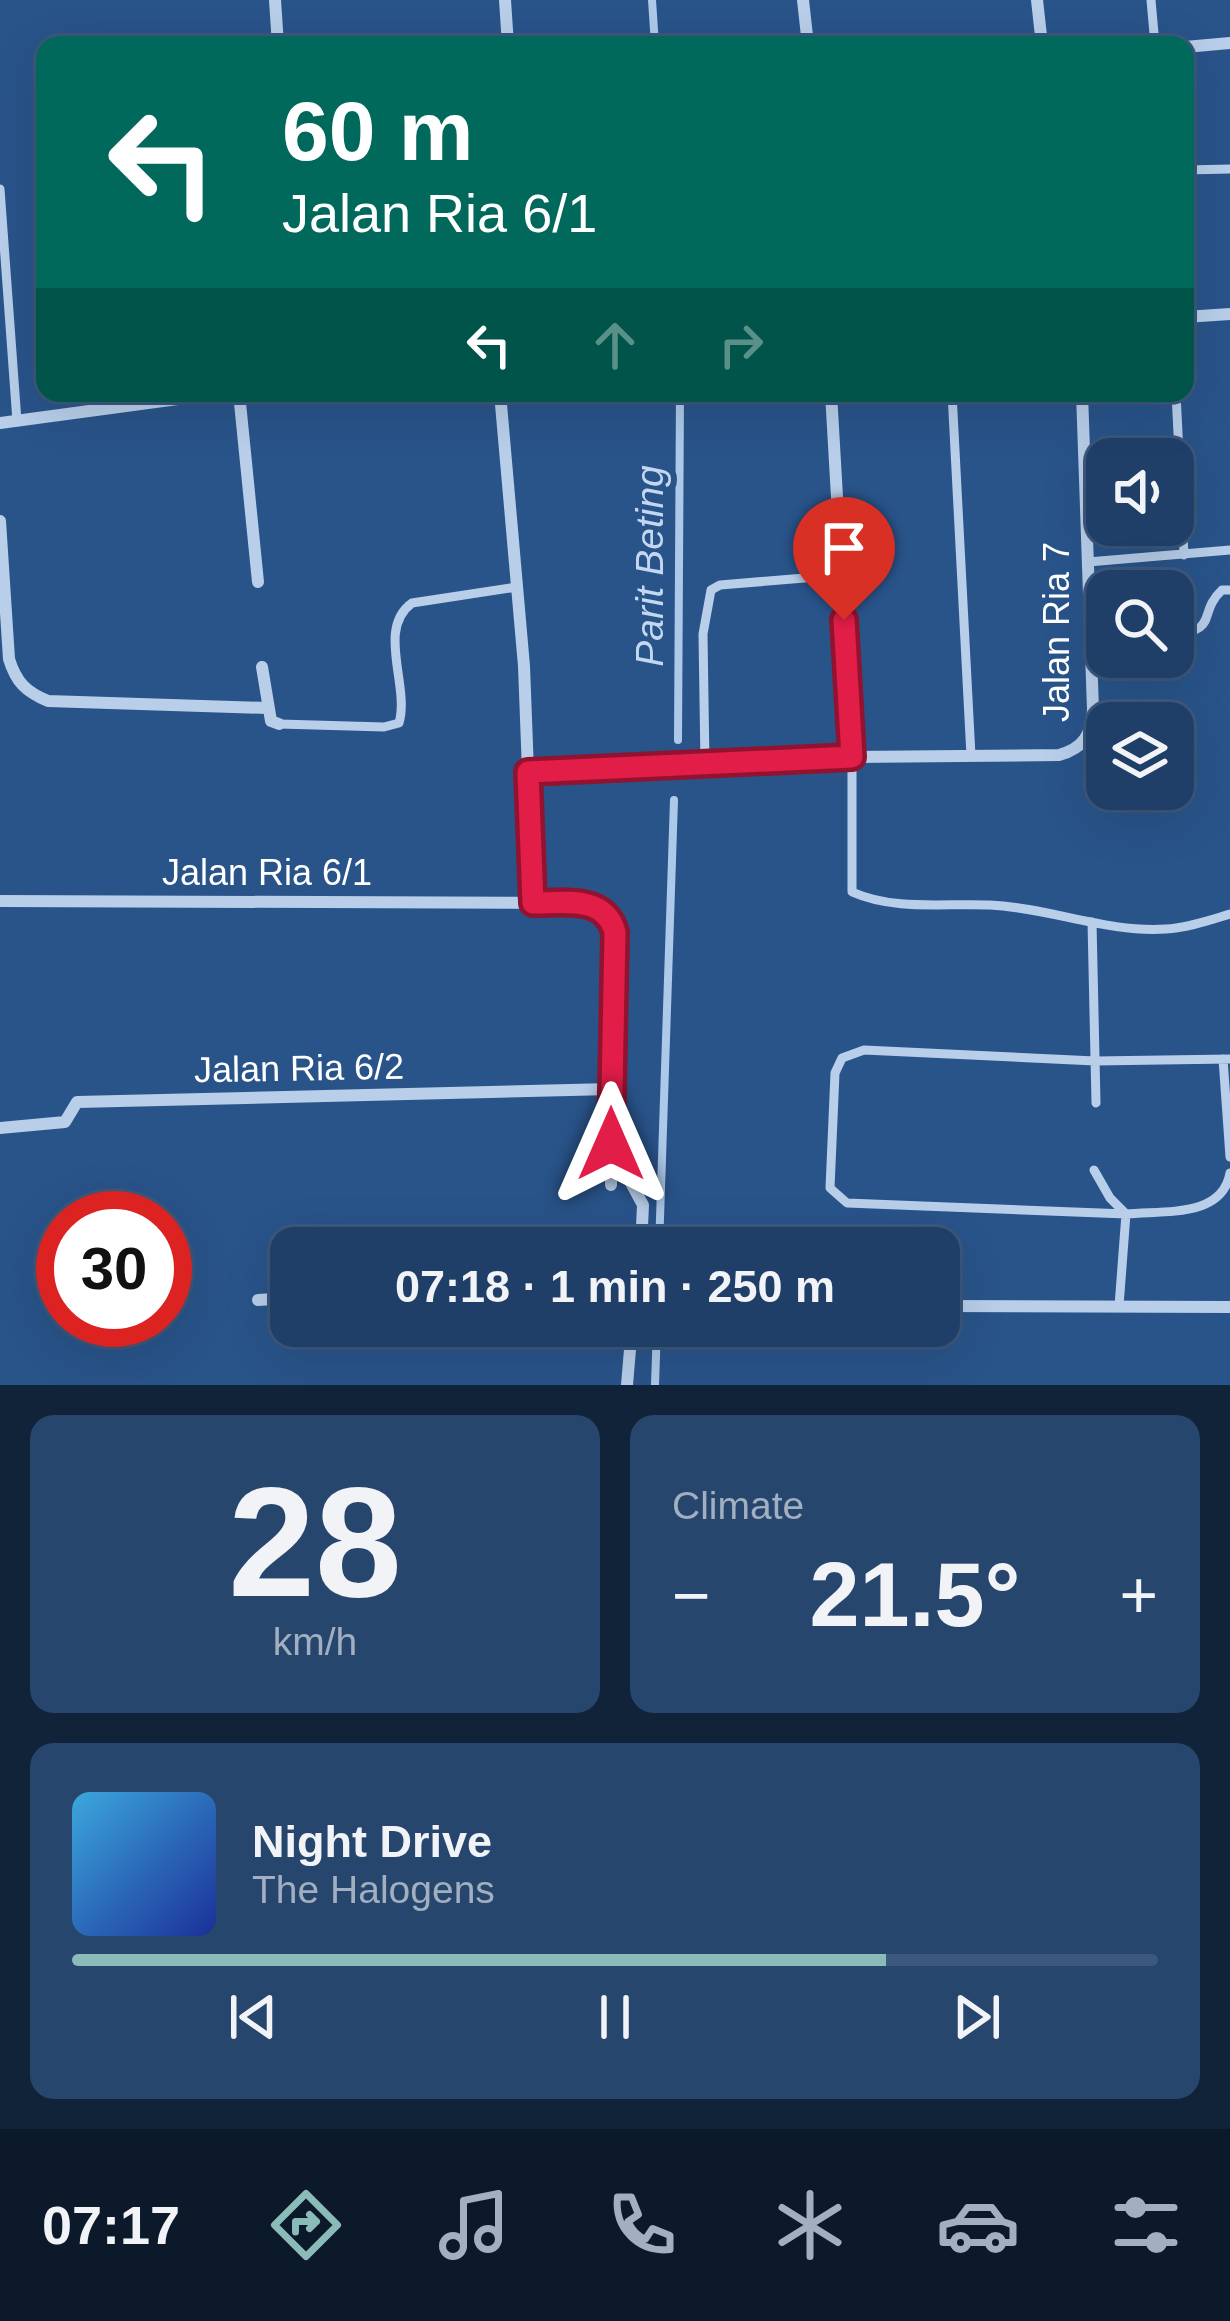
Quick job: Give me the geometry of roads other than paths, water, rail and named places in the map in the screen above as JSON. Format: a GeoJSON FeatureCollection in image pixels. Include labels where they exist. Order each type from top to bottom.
{"type":"FeatureCollection","features":[{"type":"Feature","properties":{"kind":"street"},"geometry":{"type":"LineString","coordinates":[[275,0],[277,36]]}},
{"type":"Feature","properties":{"kind":"street"},"geometry":{"type":"LineString","coordinates":[[505,0],[507,36]]}},
{"type":"Feature","properties":{"kind":"street"},"geometry":{"type":"LineString","coordinates":[[803,0],[807,36]]}},
{"type":"Feature","properties":{"kind":"street"},"geometry":{"type":"LineString","coordinates":[[1037,0],[1041,36]]}},
{"type":"Feature","properties":{"kind":"street"},"geometry":{"type":"LineString","coordinates":[[1194,46],[1230,43]]}},
{"type":"Feature","properties":{"kind":"street"},"geometry":{"type":"LineString","coordinates":[[1194,316],[1230,314]]}},
{"type":"Feature","properties":{"kind":"street"},"geometry":{"type":"LineString","coordinates":[[0,423],[157,402]]}},
{"type":"Feature","properties":{"kind":"street"},"geometry":{"type":"LineString","coordinates":[[240,402],[258,583]]}},
{"type":"Feature","properties":{"kind":"street"},"geometry":{"type":"LineString","coordinates":[[501,402],[518,587],[533,903]]}},
{"type":"Feature","properties":{"kind":"street"},"geometry":{"type":"LineString","coordinates":[[831,402],[852,757]]}},
{"type":"Feature","properties":{"kind":"street","name":"Jalan Ria 7"},"geometry":{"type":"LineString","coordinates":[[528,772],[852,757],[1059,754],[1081,746],[1091,730],[1082,402]]}},
{"type":"Feature","properties":{"kind":"street"},"geometry":{"type":"LineString","coordinates":[[0,521],[9,659],[15,678],[30,694],[49,701],[266,708]]}},
{"type":"Feature","properties":{"kind":"street"},"geometry":{"type":"LineString","coordinates":[[262,667],[266,708],[271,721],[279,724]]}},
{"type":"Feature","properties":{"kind":"street","name":"Jalan Ria 6/1"},"geometry":{"type":"LineString","coordinates":[[0,901],[582,903],[601,908],[615,932],[611,1089]]}},
{"type":"Feature","properties":{"kind":"street"},"geometry":{"type":"LineString","coordinates":[[611,1089],[611,1185]]}},
{"type":"Feature","properties":{"kind":"street","name":"Jalan Ria 6/2"},"geometry":{"type":"LineString","coordinates":[[0,1128],[65,1122],[77,1102],[311,1100],[611,1089]]}},
{"type":"Feature","properties":{"kind":"street"},"geometry":{"type":"LineString","coordinates":[[611,1144],[643,1205],[642,1227]]}},
{"type":"Feature","properties":{"kind":"street"},"geometry":{"type":"LineString","coordinates":[[258,1300],[270,1299]]}},
{"type":"Feature","properties":{"kind":"street"},"geometry":{"type":"LineString","coordinates":[[960,1306],[1230,1306]]}},
{"type":"Feature","properties":{"kind":"street"},"geometry":{"type":"LineString","coordinates":[[627,1385],[630,1347]]}},
{"type":"Feature","properties":{"kind":"lane"},"geometry":{"type":"LineString","coordinates":[[1151,0],[1154,36]]}},
{"type":"Feature","properties":{"kind":"lane"},"geometry":{"type":"LineString","coordinates":[[1194,170],[1230,169]]}},
{"type":"Feature","properties":{"kind":"lane"},"geometry":{"type":"LineString","coordinates":[[0,189],[17,421]]}},
{"type":"Feature","properties":{"kind":"lane"},"geometry":{"type":"LineString","coordinates":[[952,402],[971,756]]}},
{"type":"Feature","properties":{"kind":"lane"},"geometry":{"type":"LineString","coordinates":[[1176,402],[1184,555]]}},
{"type":"Feature","properties":{"kind":"lane"},"geometry":{"type":"LineString","coordinates":[[1088,562],[1230,550]]}},
{"type":"Feature","properties":{"kind":"lane"},"geometry":{"type":"LineString","coordinates":[[699,765],[703,634],[711,590],[720,585],[841,575]]}},
{"type":"Feature","properties":{"kind":"lane"},"geometry":{"type":"LineString","coordinates":[[279,724],[384,727],[400,723],[403,709],[394,628],[402,611],[412,603],[518,587]]}},
{"type":"Feature","properties":{"kind":"lane"},"geometry":{"type":"LineString","coordinates":[[1194,632],[1204,627],[1214,597],[1230,590]]}},
{"type":"Feature","properties":{"kind":"lane"},"geometry":{"type":"LineString","coordinates":[[852,757],[852,892],[870,900],[993,905],[1169,929],[1230,914]]}},
{"type":"Feature","properties":{"kind":"lane"},"geometry":{"type":"LineString","coordinates":[[1092,922],[1096,1103]]}},
{"type":"Feature","properties":{"kind":"lane"},"geometry":{"type":"LineString","coordinates":[[1230,1156],[1227,1059],[1095,1061],[864,1050],[842,1058],[835,1073],[830,1188],[847,1203],[1126,1214],[1210,1204],[1228,1187],[1230,1174]]}},
{"type":"Feature","properties":{"kind":"lane"},"geometry":{"type":"LineString","coordinates":[[1094,1170],[1126,1214],[1119,1306]]}},
{"type":"Feature","properties":{"kind":"waterway","name":"Parit Beting"},"geometry":{"type":"LineString","coordinates":[[652,0],[654,36]]}},
{"type":"Feature","properties":{"kind":"waterway","name":"Parit Beting"},"geometry":{"type":"LineString","coordinates":[[678,740],[680,402]]}},
{"type":"Feature","properties":{"kind":"waterway","name":"Parit Beting"},"geometry":{"type":"LineString","coordinates":[[660,1227],[674,800]]}},
{"type":"Feature","properties":{"kind":"waterway","name":"Parit Beting"},"geometry":{"type":"LineString","coordinates":[[655,1385],[656,1347]]}}]}
